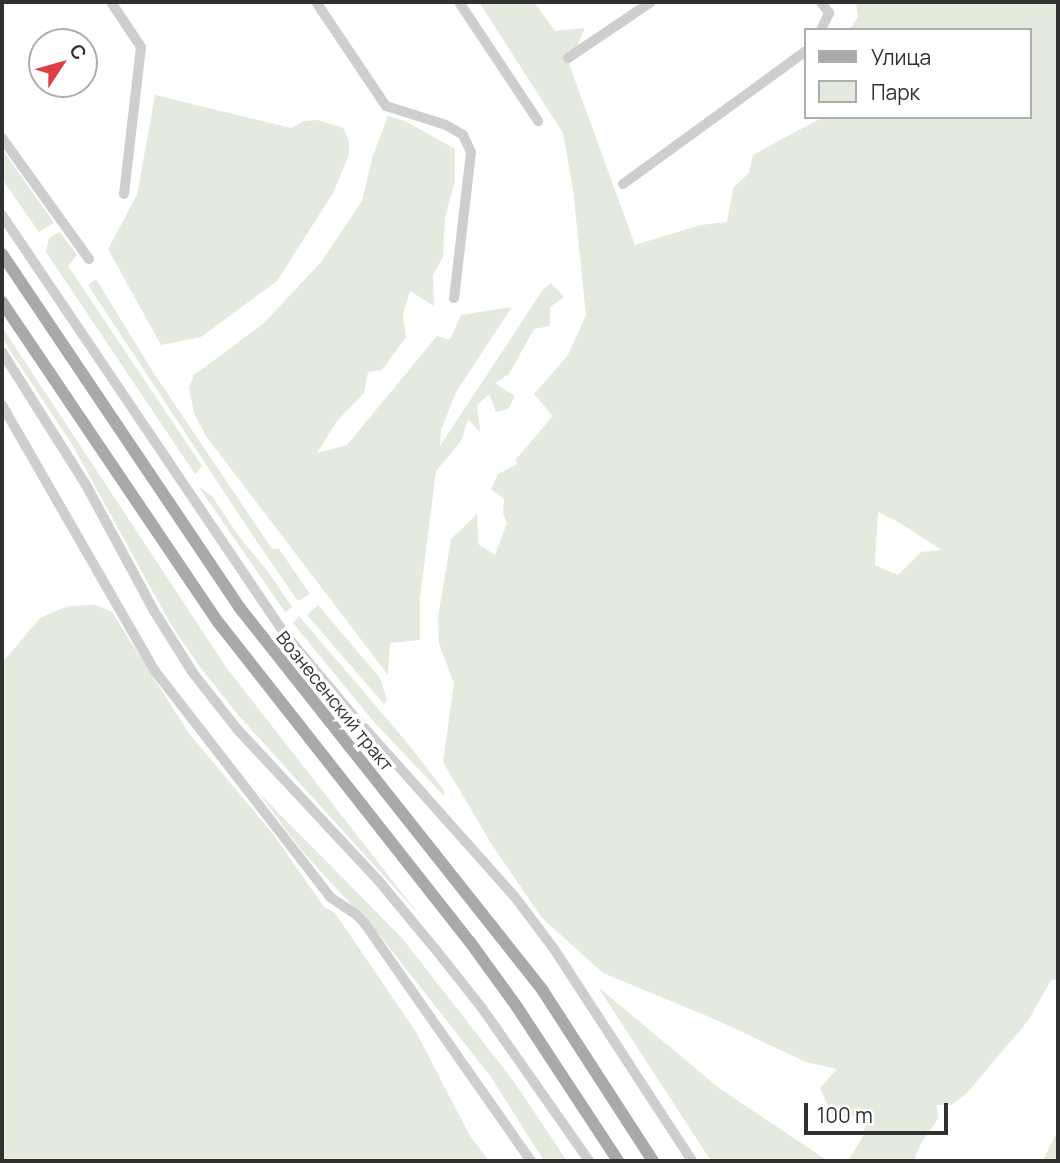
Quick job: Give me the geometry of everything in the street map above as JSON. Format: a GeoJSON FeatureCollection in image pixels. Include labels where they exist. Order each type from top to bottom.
{"type":"FeatureCollection","features":[{"type":"Feature","properties":{"kind":"main road","name":"Вознесенский тракт"},"geometry":{"type":"LineString","coordinates":[[2,254],[239,607],[542,991],[653,1161]]}},
{"type":"Feature","properties":{"kind":"main road"},"geometry":{"type":"LineString","coordinates":[[2,302],[218,622],[470,942],[517,1007],[618,1161]]}},
{"type":"Feature","properties":{"kind":"street"},"geometry":{"type":"LineString","coordinates":[[111,2],[141,47],[124,194]]}},
{"type":"Feature","properties":{"kind":"street"},"geometry":{"type":"LineString","coordinates":[[316,2],[386,106],[446,125],[463,135],[471,152],[454,298]]}},
{"type":"Feature","properties":{"kind":"street"},"geometry":{"type":"LineString","coordinates":[[459,2],[537,121]]}},
{"type":"Feature","properties":{"kind":"street"},"geometry":{"type":"LineString","coordinates":[[568,58],[650,2]]}},
{"type":"Feature","properties":{"kind":"street"},"geometry":{"type":"LineString","coordinates":[[821,2],[829,13],[822,28]]}},
{"type":"Feature","properties":{"kind":"street"},"geometry":{"type":"LineString","coordinates":[[623,184],[804,52]]}},
{"type":"Feature","properties":{"kind":"street"},"geometry":{"type":"LineString","coordinates":[[2,138],[89,259]]}},
{"type":"Feature","properties":{"kind":"street"},"geometry":{"type":"LineString","coordinates":[[2,215],[284,633],[351,713],[515,897],[554,949],[692,1161]]}},
{"type":"Feature","properties":{"kind":"street"},"geometry":{"type":"LineString","coordinates":[[2,352],[86,485],[154,611],[192,673],[238,730],[369,871],[436,950],[482,1008],[589,1161]]}},
{"type":"Feature","properties":{"kind":"street"},"geometry":{"type":"LineString","coordinates":[[2,405],[155,671],[330,897],[358,915],[365,924],[531,1161]]}},
{"type":"Feature","properties":{"kind":"green space"},"geometry":{"type":"Polygon","coordinates":[[[479,2],[534,2],[555,31],[585,28],[569,64],[635,245],[701,225],[727,222],[733,188],[749,173],[753,155],[819,119],[1032,119],[1032,28],[850,28],[858,17],[856,2],[1058,2],[1058,979],[1051,980],[1028,1021],[966,1094],[951,1105],[937,1105],[938,1119],[921,1143],[914,1161],[849,1160],[863,1136],[867,1116],[833,1117],[820,1088],[837,1069],[806,1062],[712,1018],[603,973],[542,918],[492,845],[443,762],[454,683],[439,644],[438,617],[451,539],[477,514],[478,544],[495,555],[507,523],[503,513],[504,499],[491,489],[498,474],[517,464],[516,459],[553,416],[534,394],[568,355],[586,315],[573,189],[563,133],[479,2]],[[878,512],[875,565],[898,575],[921,552],[942,550],[878,512]]]}},
{"type":"Feature","properties":{"kind":"green space"},"geometry":{"type":"Polygon","coordinates":[[[155,95],[291,128],[304,121],[318,120],[343,128],[349,141],[349,155],[333,193],[277,281],[201,337],[161,345],[108,249],[137,195],[155,95]]]}},
{"type":"Feature","properties":{"kind":"green space"},"geometry":{"type":"Polygon","coordinates":[[[388,116],[405,121],[455,149],[455,181],[445,218],[443,257],[433,275],[434,306],[410,291],[403,314],[406,337],[382,370],[368,372],[364,393],[337,421],[317,453],[347,445],[437,336],[450,340],[461,315],[512,307],[456,392],[441,430],[440,446],[542,291],[551,283],[564,297],[550,307],[550,326],[534,329],[509,374],[495,383],[515,396],[508,409],[496,412],[489,394],[477,405],[480,432],[468,419],[461,441],[436,471],[420,598],[420,640],[390,643],[388,675],[206,436],[194,413],[189,388],[194,375],[264,323],[321,262],[362,201],[372,158],[388,116]]]}},
{"type":"Feature","properties":{"kind":"green space"},"geometry":{"type":"Polygon","coordinates":[[[2,149],[54,223],[39,232],[2,179],[2,149]]]}},
{"type":"Feature","properties":{"kind":"green space"},"geometry":{"type":"Polygon","coordinates":[[[60,232],[77,255],[68,266],[202,466],[195,474],[46,252],[49,238],[60,232]]]}},
{"type":"Feature","properties":{"kind":"green space"},"geometry":{"type":"Polygon","coordinates":[[[96,279],[153,372],[272,549],[279,549],[310,594],[298,601],[253,536],[88,285],[96,279]]]}},
{"type":"Feature","properties":{"kind":"green space"},"geometry":{"type":"Polygon","coordinates":[[[2,327],[226,667],[420,916],[239,716],[200,667],[170,623],[73,446],[2,338],[2,327]]]}},
{"type":"Feature","properties":{"kind":"green space"},"geometry":{"type":"Polygon","coordinates":[[[198,486],[212,496],[292,607],[285,612],[198,486]]]}},
{"type":"Feature","properties":{"kind":"green space"},"geometry":{"type":"Polygon","coordinates":[[[96,605],[112,612],[188,732],[273,834],[324,907],[335,913],[416,1032],[470,1136],[489,1161],[2,1161],[2,663],[40,618],[68,606],[96,605]]]}},
{"type":"Feature","properties":{"kind":"green space"},"geometry":{"type":"Polygon","coordinates":[[[318,605],[380,678],[387,700],[384,704],[307,615],[318,605]]]}},
{"type":"Feature","properties":{"kind":"green space"},"geometry":{"type":"Polygon","coordinates":[[[299,616],[404,739],[444,790],[445,797],[374,722],[293,623],[299,616]]]}},
{"type":"Feature","properties":{"kind":"green space"},"geometry":{"type":"Polygon","coordinates":[[[257,791],[402,938],[512,1079],[567,1161],[544,1161],[491,1077],[381,937],[302,851],[257,791]]]}},
{"type":"Feature","properties":{"kind":"green space"},"geometry":{"type":"Polygon","coordinates":[[[598,987],[719,1088],[828,1161],[711,1161],[598,987]]]}},
{"type":"Feature","properties":{"kind":"green space"},"geometry":{"type":"Polygon","coordinates":[[[1058,1130],[1058,1161],[1045,1161],[1044,1158],[1058,1130]]]}}]}
